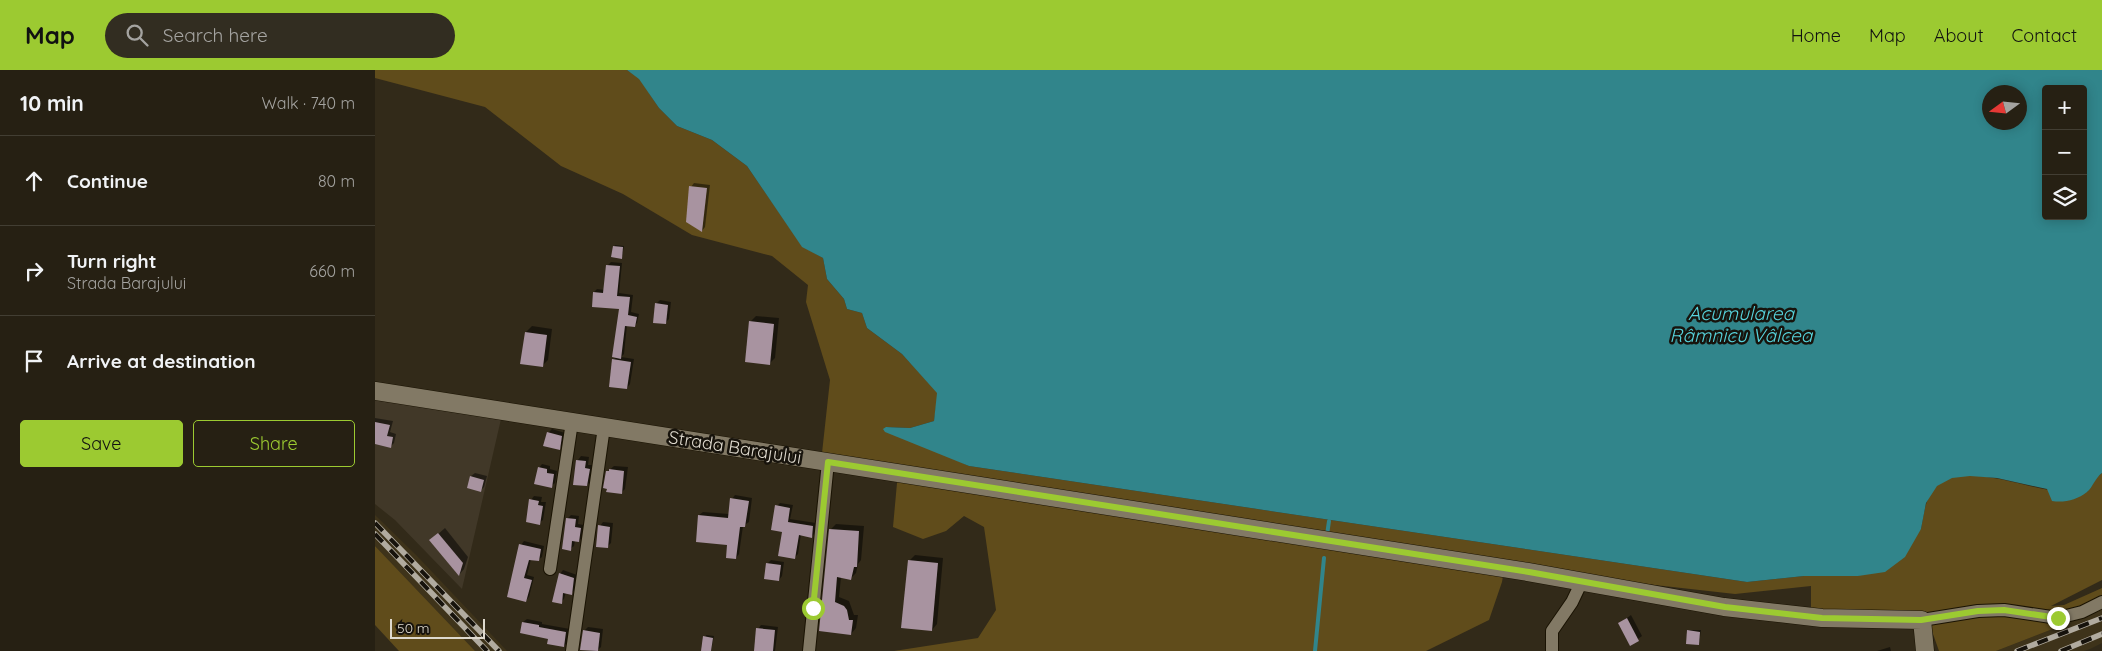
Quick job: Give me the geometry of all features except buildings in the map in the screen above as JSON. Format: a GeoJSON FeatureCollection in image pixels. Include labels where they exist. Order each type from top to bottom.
{"type":"FeatureCollection","features":[{"type":"Feature","properties":{"kind":"street","name":"Strada Barajului"},"geometry":{"type":"LineString","coordinates":[[375,391],[1582,581],[1725,607],[1822,618],[1921,620],[1978,611],[2004,610],[2058,618],[2082,612],[2102,602]]}},
{"type":"Feature","properties":{"kind":"street"},"geometry":{"type":"LineString","coordinates":[[550,569],[572,422]]}},
{"type":"Feature","properties":{"kind":"street"},"geometry":{"type":"LineString","coordinates":[[572,651],[604,426]]}},
{"type":"Feature","properties":{"kind":"street"},"geometry":{"type":"LineString","coordinates":[[809,651],[828,462]]}},
{"type":"Feature","properties":{"kind":"street"},"geometry":{"type":"LineString","coordinates":[[1552,651],[1552,631],[1572,602],[1582,581]]}},
{"type":"Feature","properties":{"kind":"street"},"geometry":{"type":"LineString","coordinates":[[1921,620],[1925,651]]}},
{"type":"Feature","properties":{"kind":"shaded area"},"geometry":{"type":"Polygon","coordinates":[[[375,70],[627,70],[639,78],[659,108],[677,126],[712,140],[747,166],[802,246],[823,258],[827,279],[844,299],[847,309],[862,313],[867,328],[902,354],[938,393],[934,421],[910,428],[886,427],[969,466],[1747,582],[1804,576],[1858,576],[1921,529],[1925,506],[1929,496],[1936,486],[1947,479],[1960,476],[1975,476],[2049,490],[2087,492],[2102,473],[2102,580],[2051,606],[2064,605],[2102,588],[2102,610],[1996,651],[1939,651],[1926,614],[1811,612],[1811,586],[1735,594],[1637,583],[1505,564],[1502,582],[1489,620],[1426,651],[894,651],[978,638],[996,610],[984,527],[964,516],[946,531],[923,539],[893,527],[897,483],[901,466],[822,453],[830,380],[806,302],[808,285],[772,256],[692,235],[623,194],[561,166],[485,107],[375,78],[375,70]]]}},
{"type":"Feature","properties":{"kind":"shaded area"},"geometry":{"type":"Polygon","coordinates":[[[375,398],[501,419],[462,589],[395,520],[375,504],[375,398]]]}},
{"type":"Feature","properties":{"kind":"shaded area"},"geometry":{"type":"Polygon","coordinates":[[[375,515],[417,556],[507,651],[475,651],[375,546],[375,515]]]}},
{"type":"Feature","properties":{"kind":"shaded area"},"geometry":{"type":"Polygon","coordinates":[[[375,546],[475,651],[399,651],[375,625],[375,546]]]}},
{"type":"Feature","properties":{"kind":"shaded area"},"geometry":{"type":"Polygon","coordinates":[[[2102,610],[2102,643],[2090,649],[2084,651],[1996,651],[2102,610]]]}},
{"type":"Feature","properties":{"kind":"water","name":"Acumularea Râmnicu Vâlcea"},"geometry":{"type":"Polygon","coordinates":[[[627,70],[2102,70],[2102,473],[2083,495],[2061,502],[2052,501],[2047,489],[1997,478],[1970,476],[1952,478],[1937,486],[1926,503],[1921,529],[1905,557],[1885,572],[1858,576],[1804,576],[1747,582],[969,466],[885,432],[883,429],[886,427],[910,428],[934,421],[937,393],[902,354],[867,328],[862,313],[847,309],[844,299],[827,279],[823,258],[802,247],[747,166],[712,140],[677,126],[659,108],[639,79],[627,70]]]}},
{"type":"Feature","properties":{"kind":"waterway"},"geometry":{"type":"LineString","coordinates":[[1327,535],[1329,521]]}},
{"type":"Feature","properties":{"kind":"waterway"},"geometry":{"type":"LineString","coordinates":[[1315,651],[1324,558]]}},
{"type":"Feature","properties":{"kind":"railway"},"geometry":{"type":"LineString","coordinates":[[375,523],[499,651]]}},
{"type":"Feature","properties":{"kind":"railway"},"geometry":{"type":"LineString","coordinates":[[375,534],[487,651]]}},
{"type":"Feature","properties":{"kind":"railway"},"geometry":{"type":"LineString","coordinates":[[2017,651],[2102,618]]}},
{"type":"Feature","properties":{"kind":"railway"},"geometry":{"type":"LineString","coordinates":[[2061,651],[2102,634]]}},
{"type":"Feature","properties":{"kind":"route"},"geometry":{"type":"LineString","coordinates":[[813,608],[828,462],[1529,572],[1725,607],[1822,618],[1921,620],[1978,611],[2004,610],[2022,611],[2058,618]]}}]}
